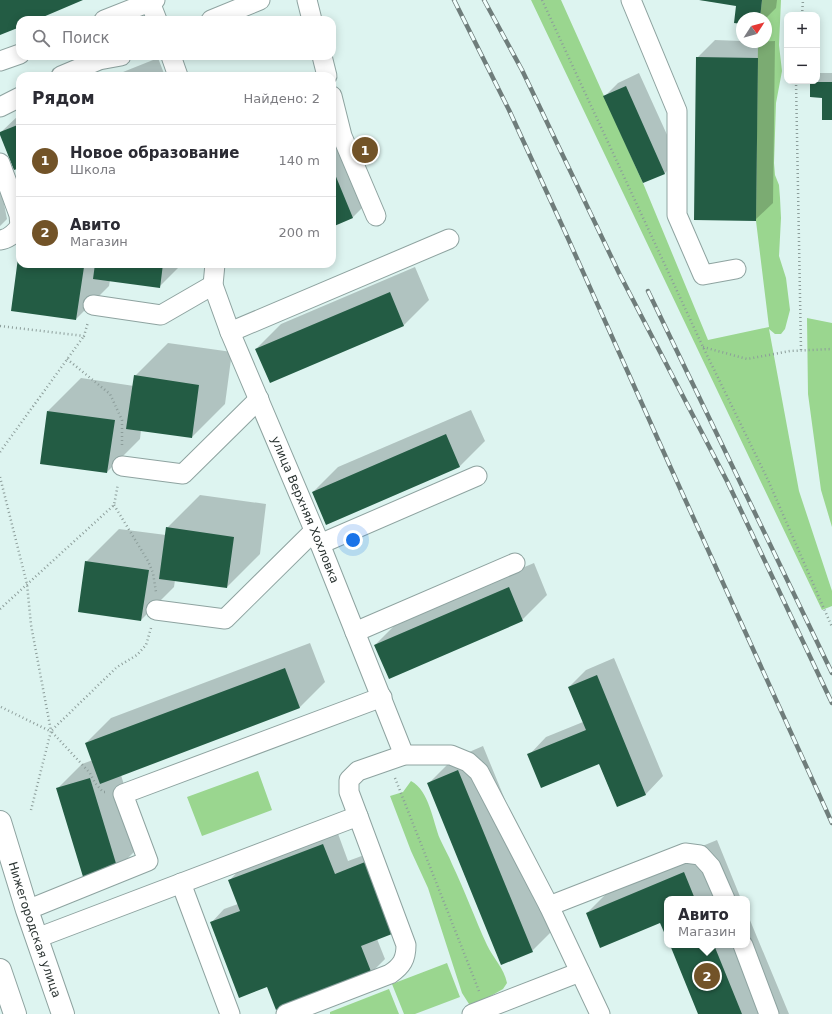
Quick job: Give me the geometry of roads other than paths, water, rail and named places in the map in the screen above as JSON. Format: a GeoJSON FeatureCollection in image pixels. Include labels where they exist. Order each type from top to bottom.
{"type":"FeatureCollection","features":[{"type":"Feature","properties":{"kind":"main road","name":"Нижегородская улица"},"geometry":{"type":"LineString","coordinates":[[0,822],[27,910],[63,1014]]}},
{"type":"Feature","properties":{"kind":"main road"},"geometry":{"type":"LineString","coordinates":[[2,983],[15,1014]]}},
{"type":"Feature","properties":{"kind":"street"},"geometry":{"type":"LineString","coordinates":[[221,16],[260,0]]}},
{"type":"Feature","properties":{"kind":"street"},"geometry":{"type":"LineString","coordinates":[[307,0],[311,16]]}},
{"type":"Feature","properties":{"kind":"street"},"geometry":{"type":"LineString","coordinates":[[631,0],[677,111],[677,215],[703,275],[736,269]]}},
{"type":"Feature","properties":{"kind":"street"},"geometry":{"type":"LineString","coordinates":[[114,16],[152,1],[157,16]]}},
{"type":"Feature","properties":{"kind":"street"},"geometry":{"type":"LineString","coordinates":[[0,62],[16,56]]}},
{"type":"Feature","properties":{"kind":"street"},"geometry":{"type":"LineString","coordinates":[[70,72],[99,60]]}},
{"type":"Feature","properties":{"kind":"street"},"geometry":{"type":"LineString","coordinates":[[172,60],[177,72]]}},
{"type":"Feature","properties":{"kind":"street"},"geometry":{"type":"LineString","coordinates":[[323,60],[326,72]]}},
{"type":"Feature","properties":{"kind":"street"},"geometry":{"type":"LineString","coordinates":[[0,107],[16,98]]}},
{"type":"Feature","properties":{"kind":"street"},"geometry":{"type":"LineString","coordinates":[[336,112],[342,136],[376,216]]}},
{"type":"Feature","properties":{"kind":"street"},"geometry":{"type":"LineString","coordinates":[[0,164],[16,199]]}},
{"type":"Feature","properties":{"kind":"street"},"geometry":{"type":"LineString","coordinates":[[0,240],[5,239],[16,232]]}},
{"type":"Feature","properties":{"kind":"street"},"geometry":{"type":"LineString","coordinates":[[230,332],[449,239]]}},
{"type":"Feature","properties":{"kind":"street","name":"улица Верхняя Хохловка"},"geometry":{"type":"LineString","coordinates":[[215,268],[214,286],[230,332],[317,538],[404,755]]}},
{"type":"Feature","properties":{"kind":"street"},"geometry":{"type":"LineString","coordinates":[[93,305],[161,314],[214,286]]}},
{"type":"Feature","properties":{"kind":"street"},"geometry":{"type":"LineString","coordinates":[[122,466],[183,474],[259,399]]}},
{"type":"Feature","properties":{"kind":"street"},"geometry":{"type":"LineString","coordinates":[[156,610],[225,620],[317,538],[477,476]]}},
{"type":"Feature","properties":{"kind":"street"},"geometry":{"type":"LineString","coordinates":[[355,632],[515,563]]}},
{"type":"Feature","properties":{"kind":"street"},"geometry":{"type":"LineString","coordinates":[[27,910],[148,861],[123,794],[382,697]]}},
{"type":"Feature","properties":{"kind":"street"},"geometry":{"type":"LineString","coordinates":[[286,1014],[390,974],[397,969],[406,955],[406,945],[349,792],[349,780],[358,771],[404,755],[450,755],[468,762],[479,772],[549,906],[600,1014]]}},
{"type":"Feature","properties":{"kind":"street"},"geometry":{"type":"LineString","coordinates":[[37,938],[358,816]]}},
{"type":"Feature","properties":{"kind":"street"},"geometry":{"type":"LineString","coordinates":[[549,906],[685,853],[700,855],[711,867],[724,896]]}},
{"type":"Feature","properties":{"kind":"street"},"geometry":{"type":"LineString","coordinates":[[181,883],[230,1014]]}},
{"type":"Feature","properties":{"kind":"street"},"geometry":{"type":"LineString","coordinates":[[744,948],[769,1014]]}},
{"type":"Feature","properties":{"kind":"street"},"geometry":{"type":"LineString","coordinates":[[472,1014],[580,972]]}},
{"type":"Feature","properties":{"kind":"railway"},"geometry":{"type":"LineString","coordinates":[[454,0],[509,110],[566,234],[832,823]]}},
{"type":"Feature","properties":{"kind":"railway"},"geometry":{"type":"LineString","coordinates":[[484,0],[522,70],[619,273],[727,481],[832,703]]}},
{"type":"Feature","properties":{"kind":"railway"},"geometry":{"type":"LineString","coordinates":[[648,291],[832,673]]}},
{"type":"Feature","properties":{"kind":"place","name":"Новое образование"},"geometry":{"type":"Point","coordinates":[365,150]}},
{"type":"Feature","properties":{"kind":"place","name":"Авито"},"geometry":{"type":"Point","coordinates":[707,976]}}]}
